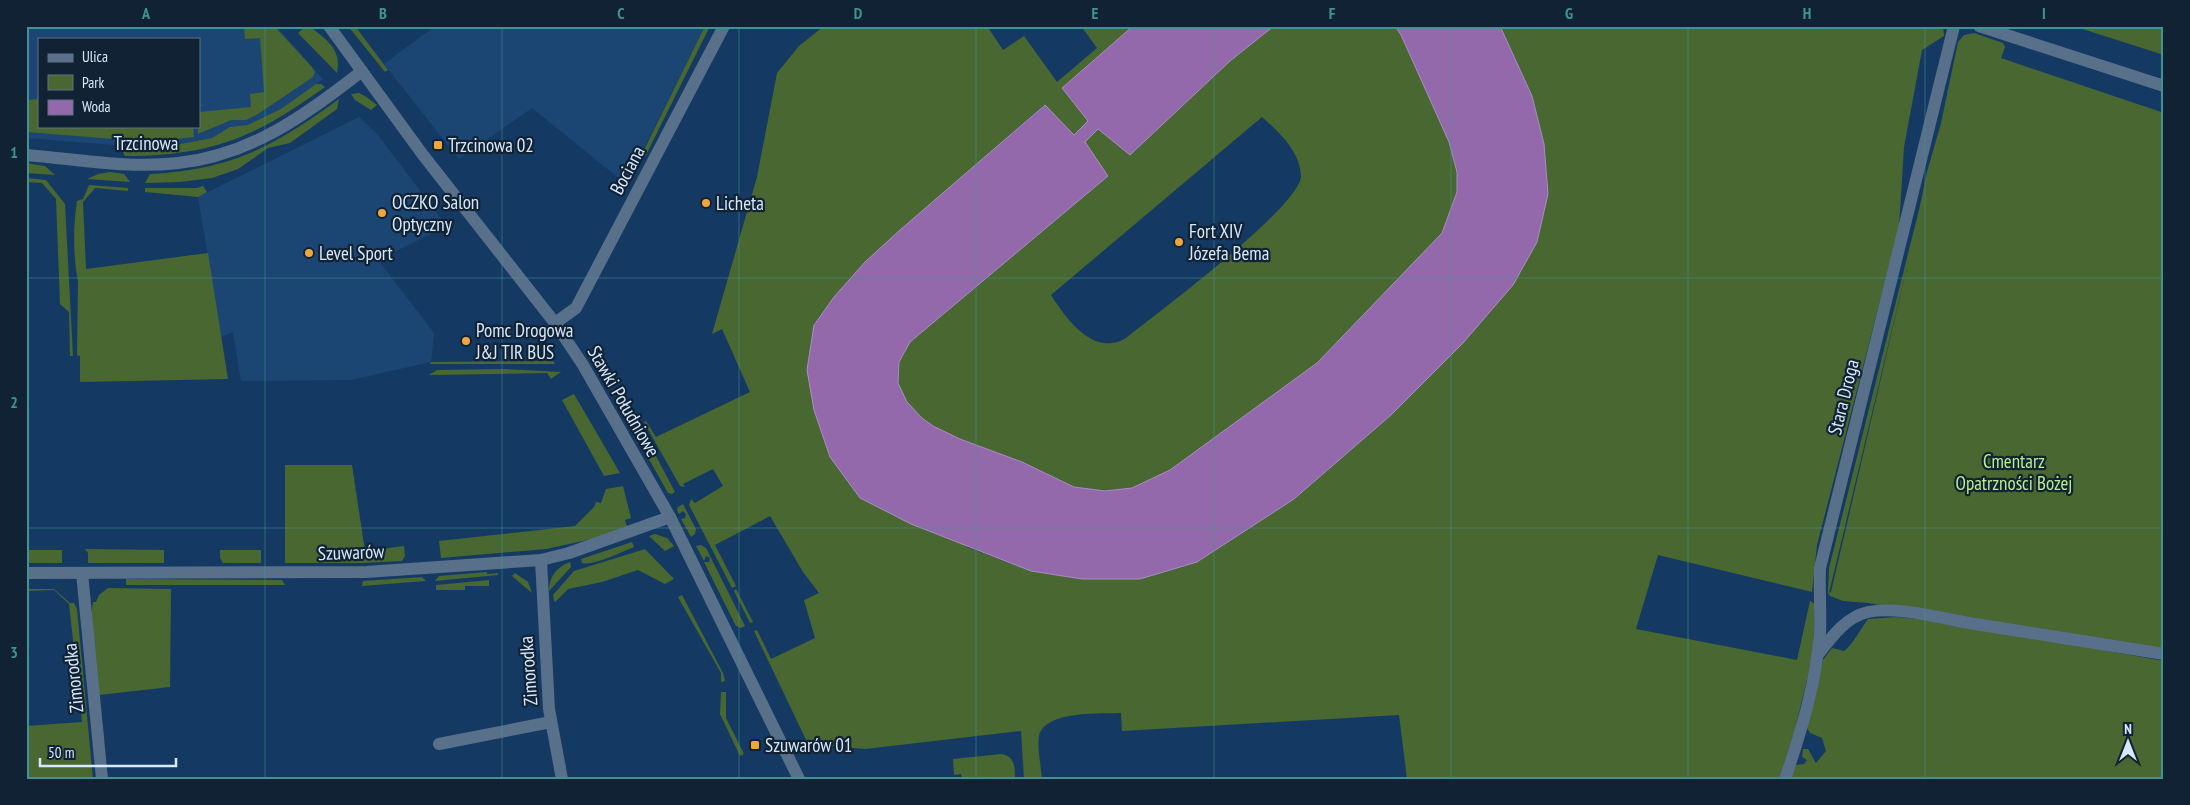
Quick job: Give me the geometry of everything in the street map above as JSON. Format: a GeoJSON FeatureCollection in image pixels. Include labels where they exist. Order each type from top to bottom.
{"type":"FeatureCollection","features":[{"type":"Feature","properties":{"kind":"street","name":"Stawki Południowe"},"geometry":{"type":"LineString","coordinates":[[329,26],[423,155],[555,323],[583,365],[670,517],[799,779]]}},
{"type":"Feature","properties":{"kind":"street","name":"Bociana"},"geometry":{"type":"LineString","coordinates":[[555,323],[576,308],[724,26]]}},
{"type":"Feature","properties":{"kind":"street","name":"Stara Droga"},"geometry":{"type":"LineString","coordinates":[[1785,779],[1800,735],[1817,656],[1820,634],[1820,568],[1954,26]]}},
{"type":"Feature","properties":{"kind":"street"},"geometry":{"type":"LineString","coordinates":[[1979,26],[2164,86]]}},
{"type":"Feature","properties":{"kind":"street","name":"Trzcinowa"},"geometry":{"type":"LineString","coordinates":[[26,155],[146,164],[177,164],[216,156],[274,133],[362,71]]}},
{"type":"Feature","properties":{"kind":"street","name":"Szuwarów"},"geometry":{"type":"LineString","coordinates":[[26,573],[366,572],[540,560],[569,553],[670,517]]}},
{"type":"Feature","properties":{"kind":"street","name":"Zimorodka"},"geometry":{"type":"LineString","coordinates":[[540,560],[549,709],[562,779]]}},
{"type":"Feature","properties":{"kind":"street","name":"Zimorodka"},"geometry":{"type":"LineString","coordinates":[[82,573],[102,779]]}},
{"type":"Feature","properties":{"kind":"street"},"geometry":{"type":"LineString","coordinates":[[1817,656],[1832,637],[1846,624],[1860,615],[1878,611],[1933,617],[2164,654]]}},
{"type":"Feature","properties":{"kind":"street"},"geometry":{"type":"LineString","coordinates":[[439,744],[551,722]]}},
{"type":"Feature","properties":{"kind":"shaded area"},"geometry":{"type":"Polygon","coordinates":[[[26,26],[276,26],[323,79],[281,110],[249,127],[211,140],[171,147],[141,147],[26,138],[26,26]]]}},
{"type":"Feature","properties":{"kind":"shaded area"},"geometry":{"type":"Polygon","coordinates":[[[435,26],[705,26],[626,184],[532,108],[459,159],[384,64],[435,26]]]}},
{"type":"Feature","properties":{"kind":"shaded area"},"geometry":{"type":"Polygon","coordinates":[[[359,117],[377,134],[447,226],[378,260],[434,333],[431,362],[350,380],[241,381],[233,332],[221,337],[198,197],[359,117]]]}},
{"type":"Feature","properties":{"kind":"green space"},"geometry":{"type":"Polygon","coordinates":[[[244,26],[274,26],[311,66],[315,72],[313,77],[246,120],[231,120],[198,134],[200,112],[251,107],[250,94],[264,92],[260,38],[245,39],[244,26]]]}},
{"type":"Feature","properties":{"kind":"green space"},"geometry":{"type":"Polygon","coordinates":[[[306,26],[316,31],[332,46],[337,58],[337,73],[298,33],[306,26]]]}},
{"type":"Feature","properties":{"kind":"green space"},"geometry":{"type":"Polygon","coordinates":[[[348,26],[355,26],[388,70],[385,72],[348,26]]]}},
{"type":"Feature","properties":{"kind":"green space"},"geometry":{"type":"Polygon","coordinates":[[[705,26],[710,26],[645,157],[642,154],[705,26]]]}},
{"type":"Feature","properties":{"kind":"green space"},"geometry":{"type":"Polygon","coordinates":[[[824,26],[987,26],[1003,50],[1024,36],[1057,82],[1097,48],[1081,26],[1133,26],[1062,88],[1088,121],[1074,135],[1044,105],[865,262],[834,297],[814,324],[967,547],[1031,571],[1082,579],[1197,562],[1294,499],[1391,415],[1537,242],[1548,194],[1544,144],[1532,96],[1500,26],[1943,26],[1944,36],[1922,50],[1904,147],[1899,227],[1817,545],[1812,592],[1658,555],[1636,629],[1797,660],[1810,601],[1815,604],[1813,655],[1795,729],[1779,779],[1407,779],[1399,715],[1122,731],[1121,713],[1075,715],[1052,722],[1043,728],[1039,736],[1042,779],[1024,779],[1021,731],[865,749],[808,744],[754,631],[757,630],[771,659],[815,638],[804,600],[819,593],[803,572],[770,516],[715,545],[736,586],[732,588],[689,505],[691,499],[695,503],[723,486],[713,469],[683,484],[685,487],[680,486],[644,422],[646,421],[656,437],[750,392],[722,329],[712,334],[757,177],[777,73],[799,46],[824,26]]]}},
{"type":"Feature","properties":{"kind":"green space"},"geometry":{"type":"Polygon","coordinates":[[[1274,26],[1395,26],[1401,35],[1449,142],[1457,172],[1457,192],[1442,233],[1317,363],[1170,470],[1132,488],[1105,491],[1074,487],[1022,462],[960,439],[933,426],[922,418],[907,402],[898,383],[899,362],[910,342],[1108,176],[1084,142],[1098,129],[1130,155],[1230,61],[1274,26]],[[1262,117],[1051,295],[1069,320],[1084,335],[1102,343],[1112,343],[1126,338],[1224,260],[1278,211],[1295,191],[1301,176],[1297,158],[1288,143],[1262,117]]]}},
{"type":"Feature","properties":{"kind":"green space"},"geometry":{"type":"Polygon","coordinates":[[[2073,26],[2164,26],[2164,55],[2073,26]]]}},
{"type":"Feature","properties":{"kind":"green space","name":"Cmentarz Opatrzności Bożej"},"geometry":{"type":"Polygon","coordinates":[[[1974,33],[2003,43],[2005,47],[2001,58],[2164,113],[2164,652],[1868,603],[1843,601],[1830,596],[1828,593],[1829,568],[1927,172],[1941,123],[1958,42],[1964,35],[1974,33]],[[1910,254],[1829,593],[1831,592],[1910,254]]]}},
{"type":"Feature","properties":{"kind":"green space"},"geometry":{"type":"Polygon","coordinates":[[[316,84],[321,84],[325,87],[277,119],[232,140],[183,152],[156,155],[125,156],[120,147],[124,145],[170,146],[212,138],[230,127],[248,125],[281,109],[316,84]]]}},
{"type":"Feature","properties":{"kind":"green space"},"geometry":{"type":"Polygon","coordinates":[[[359,93],[377,105],[371,110],[355,100],[351,94],[359,93]]]}},
{"type":"Feature","properties":{"kind":"green space"},"geometry":{"type":"Polygon","coordinates":[[[38,99],[38,128],[193,128],[194,137],[152,142],[26,132],[26,100],[38,99]]]}},
{"type":"Feature","properties":{"kind":"green space"},"geometry":{"type":"Polygon","coordinates":[[[339,99],[337,109],[290,143],[268,148],[238,169],[212,178],[180,182],[145,183],[150,174],[205,167],[251,153],[272,143],[339,99]]]}},
{"type":"Feature","properties":{"kind":"green space"},"geometry":{"type":"Polygon","coordinates":[[[26,163],[45,166],[55,175],[26,173],[26,163]]]}},
{"type":"Feature","properties":{"kind":"green space"},"geometry":{"type":"Polygon","coordinates":[[[110,172],[124,174],[130,182],[87,179],[98,174],[110,172]]]}},
{"type":"Feature","properties":{"kind":"green space"},"geometry":{"type":"Polygon","coordinates":[[[26,178],[46,180],[65,204],[73,356],[70,356],[69,312],[60,304],[56,199],[42,183],[26,182],[26,178]]]}},
{"type":"Feature","properties":{"kind":"green space"},"geometry":{"type":"Polygon","coordinates":[[[89,185],[128,188],[128,191],[95,188],[83,202],[86,269],[208,253],[228,379],[80,382],[80,356],[77,355],[78,281],[74,252],[74,231],[77,201],[83,199],[89,185]]]}},
{"type":"Feature","properties":{"kind":"green space"},"geometry":{"type":"Polygon","coordinates":[[[203,186],[207,192],[198,197],[145,192],[145,188],[197,188],[203,186]]]}},
{"type":"Feature","properties":{"kind":"green space"},"geometry":{"type":"Polygon","coordinates":[[[543,347],[555,364],[430,364],[431,362],[551,361],[543,347]]]}},
{"type":"Feature","properties":{"kind":"green space"},"geometry":{"type":"Polygon","coordinates":[[[505,369],[561,372],[551,379],[547,373],[429,375],[437,370],[505,369]]]}},
{"type":"Feature","properties":{"kind":"green space"},"geometry":{"type":"Polygon","coordinates":[[[574,394],[620,473],[604,476],[562,400],[574,394]]]}},
{"type":"Feature","properties":{"kind":"green space"},"geometry":{"type":"Polygon","coordinates":[[[637,420],[675,492],[672,494],[668,493],[631,427],[632,423],[637,420]]]}},
{"type":"Feature","properties":{"kind":"green space"},"geometry":{"type":"Polygon","coordinates":[[[285,465],[352,465],[365,551],[404,546],[405,556],[402,561],[285,563],[285,465]]]}},
{"type":"Feature","properties":{"kind":"green space"},"geometry":{"type":"Polygon","coordinates":[[[623,486],[631,518],[625,520],[627,526],[592,539],[546,549],[441,558],[439,541],[575,526],[594,507],[596,502],[601,503],[606,489],[623,486]]]}},
{"type":"Feature","properties":{"kind":"green space"},"geometry":{"type":"Polygon","coordinates":[[[683,504],[696,529],[695,534],[691,537],[681,519],[685,518],[686,514],[683,511],[679,514],[677,510],[683,504]]]}},
{"type":"Feature","properties":{"kind":"green space"},"geometry":{"type":"Polygon","coordinates":[[[655,534],[667,538],[674,546],[665,551],[649,536],[655,534]]]}},
{"type":"Feature","properties":{"kind":"green space"},"geometry":{"type":"Polygon","coordinates":[[[632,542],[634,547],[615,555],[600,561],[582,563],[581,559],[632,542]]]}},
{"type":"Feature","properties":{"kind":"green space"},"geometry":{"type":"Polygon","coordinates":[[[701,545],[706,548],[745,626],[741,628],[736,626],[704,562],[709,562],[710,558],[706,556],[704,561],[696,546],[701,545]]]}},
{"type":"Feature","properties":{"kind":"green space"},"geometry":{"type":"Polygon","coordinates":[[[85,549],[164,550],[164,563],[88,563],[88,553],[85,549]]]}},
{"type":"Feature","properties":{"kind":"green space"},"geometry":{"type":"Polygon","coordinates":[[[645,549],[674,579],[665,584],[638,570],[602,582],[568,589],[555,602],[553,595],[574,571],[645,549]]]}},
{"type":"Feature","properties":{"kind":"green space"},"geometry":{"type":"Polygon","coordinates":[[[26,550],[62,550],[62,563],[26,563],[26,550]]]}},
{"type":"Feature","properties":{"kind":"green space"},"geometry":{"type":"Polygon","coordinates":[[[220,550],[261,550],[261,563],[223,563],[220,558],[220,550]]]}},
{"type":"Feature","properties":{"kind":"green space"},"geometry":{"type":"Polygon","coordinates":[[[570,562],[571,567],[549,591],[552,577],[561,567],[570,562]]]}},
{"type":"Feature","properties":{"kind":"green space"},"geometry":{"type":"Polygon","coordinates":[[[487,572],[487,574],[498,573],[498,575],[435,581],[439,576],[487,572]]]}},
{"type":"Feature","properties":{"kind":"green space"},"geometry":{"type":"Polygon","coordinates":[[[515,573],[528,582],[532,593],[512,576],[515,573]]]}},
{"type":"Feature","properties":{"kind":"green space"},"geometry":{"type":"Polygon","coordinates":[[[422,577],[426,581],[362,586],[363,581],[422,577]]]}},
{"type":"Feature","properties":{"kind":"green space"},"geometry":{"type":"Polygon","coordinates":[[[126,579],[282,580],[285,585],[126,585],[126,579]]]}},
{"type":"Feature","properties":{"kind":"green space"},"geometry":{"type":"Polygon","coordinates":[[[489,580],[489,586],[465,586],[465,590],[436,590],[436,585],[489,580]]]}},
{"type":"Feature","properties":{"kind":"green space"},"geometry":{"type":"Polygon","coordinates":[[[108,588],[171,589],[170,687],[99,695],[91,616],[93,602],[96,602],[99,595],[108,588]]]}},
{"type":"Feature","properties":{"kind":"green space"},"geometry":{"type":"Polygon","coordinates":[[[26,589],[54,589],[70,603],[74,603],[77,609],[93,779],[26,779],[26,726],[82,722],[69,604],[54,590],[26,591],[26,589]]]}},
{"type":"Feature","properties":{"kind":"green space"},"geometry":{"type":"Polygon","coordinates":[[[736,589],[753,622],[750,623],[734,591],[736,589]]]}},
{"type":"Feature","properties":{"kind":"green space"},"geometry":{"type":"Polygon","coordinates":[[[682,595],[723,673],[725,681],[721,682],[721,673],[678,597],[682,595]]]}},
{"type":"Feature","properties":{"kind":"green space"},"geometry":{"type":"Polygon","coordinates":[[[1896,617],[1939,621],[2164,661],[2164,779],[1790,779],[1796,765],[1804,764],[1807,760],[1802,757],[1803,749],[1808,749],[1816,763],[1826,751],[1822,738],[1810,733],[1807,728],[1823,660],[1832,648],[1844,651],[1847,649],[1868,619],[1896,617]]]}},
{"type":"Feature","properties":{"kind":"green space"},"geometry":{"type":"Polygon","coordinates":[[[721,692],[726,692],[726,718],[744,754],[740,756],[720,714],[721,692]]]}},
{"type":"Feature","properties":{"kind":"green space"},"geometry":{"type":"Polygon","coordinates":[[[1006,755],[1012,760],[1015,779],[962,779],[961,774],[954,775],[953,759],[1006,755]]]}},
{"type":"Feature","properties":{"kind":"water"},"geometry":{"type":"Polygon","coordinates":[[[1133,26],[1274,26],[1230,61],[1130,155],[1098,129],[1085,142],[1108,176],[910,342],[899,362],[898,383],[907,402],[922,418],[933,426],[960,439],[1022,462],[1074,487],[1105,491],[1132,488],[1170,470],[1317,363],[1442,233],[1457,192],[1457,172],[1449,142],[1401,35],[1395,26],[1500,26],[1532,96],[1544,144],[1548,194],[1537,242],[1513,285],[1463,343],[1391,415],[1294,499],[1197,562],[1140,579],[1082,579],[1031,571],[911,524],[860,498],[830,457],[814,410],[807,370],[814,325],[834,297],[865,262],[900,230],[1045,105],[1074,135],[1088,121],[1062,88],[1133,26]]]}},
{"type":"Feature","properties":{"kind":"place","name":"Trzcinowa 02"},"geometry":{"type":"Point","coordinates":[438,145]}},
{"type":"Feature","properties":{"kind":"place","name":"Licheta"},"geometry":{"type":"Point","coordinates":[706,203]}},
{"type":"Feature","properties":{"kind":"place","name":"OCZKO Salon Optyczny"},"geometry":{"type":"Point","coordinates":[382,213]}},
{"type":"Feature","properties":{"kind":"place","name":"Fort XIV Józefa Bema"},"geometry":{"type":"Point","coordinates":[1179,242]}},
{"type":"Feature","properties":{"kind":"place","name":"Level Sport"},"geometry":{"type":"Point","coordinates":[309,253]}},
{"type":"Feature","properties":{"kind":"place","name":"Pomc Drogowa J&J TIR BUS"},"geometry":{"type":"Point","coordinates":[466,341]}},
{"type":"Feature","properties":{"kind":"place","name":"Szuwarów 01"},"geometry":{"type":"Point","coordinates":[755,745]}}]}
